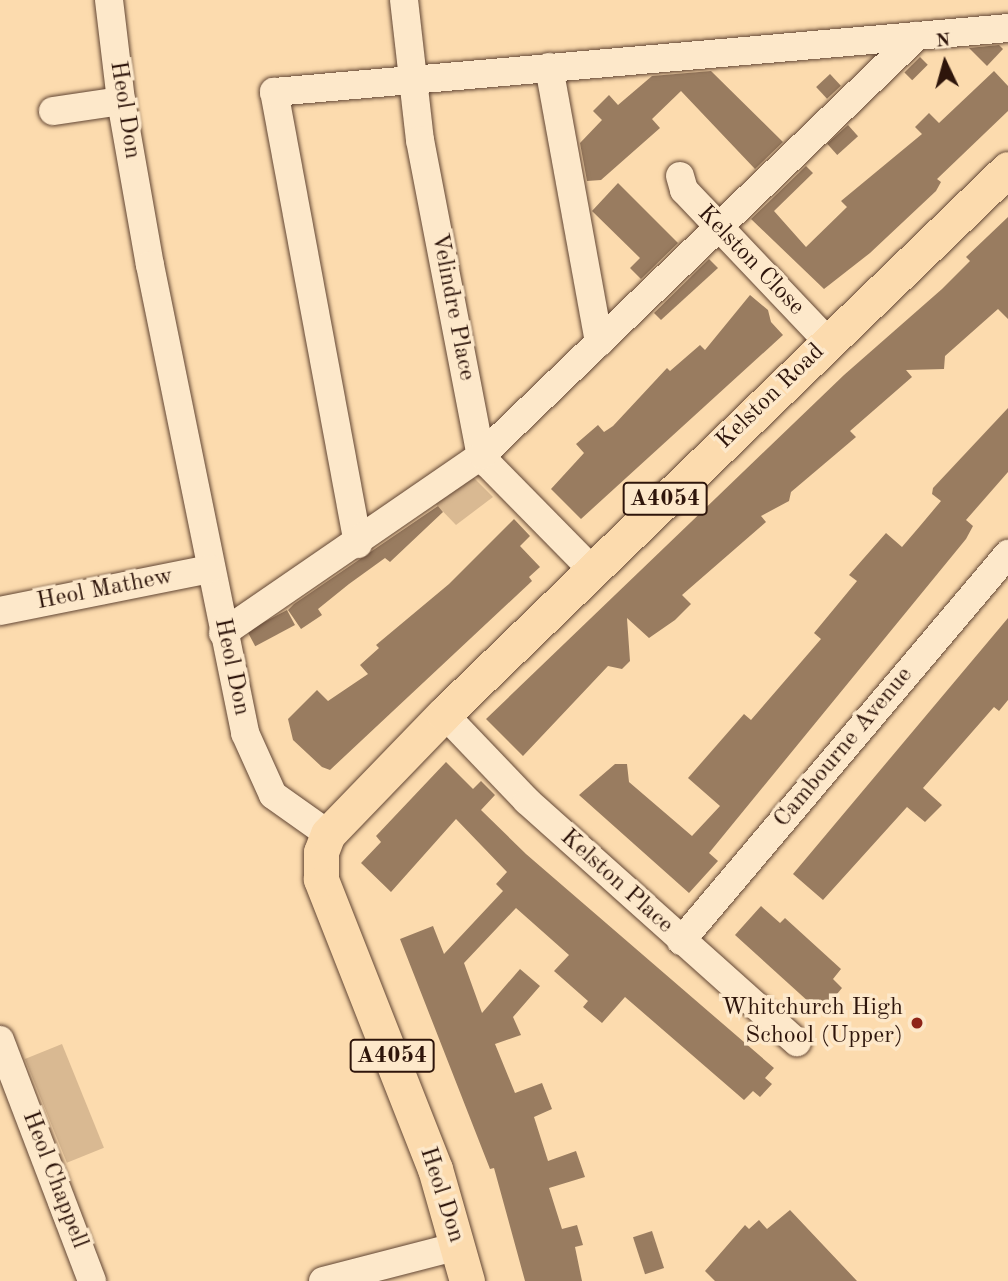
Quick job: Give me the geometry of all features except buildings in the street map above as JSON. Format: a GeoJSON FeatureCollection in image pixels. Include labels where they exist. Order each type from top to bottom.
{"type":"FeatureCollection","features":[{"type":"Feature","properties":{"kind":"main road","name":"Kelston Road"},"geometry":{"type":"LineString","coordinates":[[328,834],[444,714],[1008,169]]}},
{"type":"Feature","properties":{"kind":"main road","name":"Heol Don"},"geometry":{"type":"LineString","coordinates":[[328,834],[321,852],[321,879],[416,1119],[467,1281]]}},
{"type":"Feature","properties":{"kind":"street","name":"Heol Don"},"geometry":{"type":"LineString","coordinates":[[109,0],[121,101],[210,569],[245,733],[264,780],[284,806],[328,834]]}},
{"type":"Feature","properties":{"kind":"street","name":"Velindre Place"},"geometry":{"type":"LineString","coordinates":[[404,0],[411,78],[482,455]]}},
{"type":"Feature","properties":{"kind":"street"},"geometry":{"type":"LineString","coordinates":[[358,544],[274,92],[1008,28]]}},
{"type":"Feature","properties":{"kind":"street"},"geometry":{"type":"LineString","coordinates":[[223,633],[358,544],[482,455],[716,226],[917,36]]}},
{"type":"Feature","properties":{"kind":"street"},"geometry":{"type":"LineString","coordinates":[[549,67],[599,342]]}},
{"type":"Feature","properties":{"kind":"street"},"geometry":{"type":"LineString","coordinates":[[52,111],[121,101]]}},
{"type":"Feature","properties":{"kind":"street","name":"Kelston Close"},"geometry":{"type":"LineString","coordinates":[[680,176],[684,190],[716,226],[828,342]]}},
{"type":"Feature","properties":{"kind":"street"},"geometry":{"type":"LineString","coordinates":[[482,455],[592,570]]}},
{"type":"Feature","properties":{"kind":"street","name":"Cambourne Avenue"},"geometry":{"type":"LineString","coordinates":[[681,941],[1008,555]]}},
{"type":"Feature","properties":{"kind":"street","name":"Heol Mathew"},"geometry":{"type":"LineString","coordinates":[[0,611],[210,569]]}},
{"type":"Feature","properties":{"kind":"street","name":"Kelston Place"},"geometry":{"type":"LineString","coordinates":[[444,714],[527,801],[796,1042]]}},
{"type":"Feature","properties":{"kind":"street","name":"Heol Chappell"},"geometry":{"type":"LineString","coordinates":[[0,1040],[92,1281]]}},
{"type":"Feature","properties":{"kind":"street"},"geometry":{"type":"LineString","coordinates":[[323,1281],[458,1246]]}},
{"type":"Feature","properties":{"kind":"shaded area"},"geometry":{"type":"Polygon","coordinates":[[[473,477],[493,497],[456,525],[430,498],[473,477]]]}},
{"type":"Feature","properties":{"kind":"shaded area"},"geometry":{"type":"Polygon","coordinates":[[[62,1044],[104,1148],[67,1163],[25,1059],[62,1044]]]}},
{"type":"Feature","properties":{"kind":"place","name":"Whitchurch High School (Upper)"},"geometry":{"type":"Point","coordinates":[917,1023]}}]}
